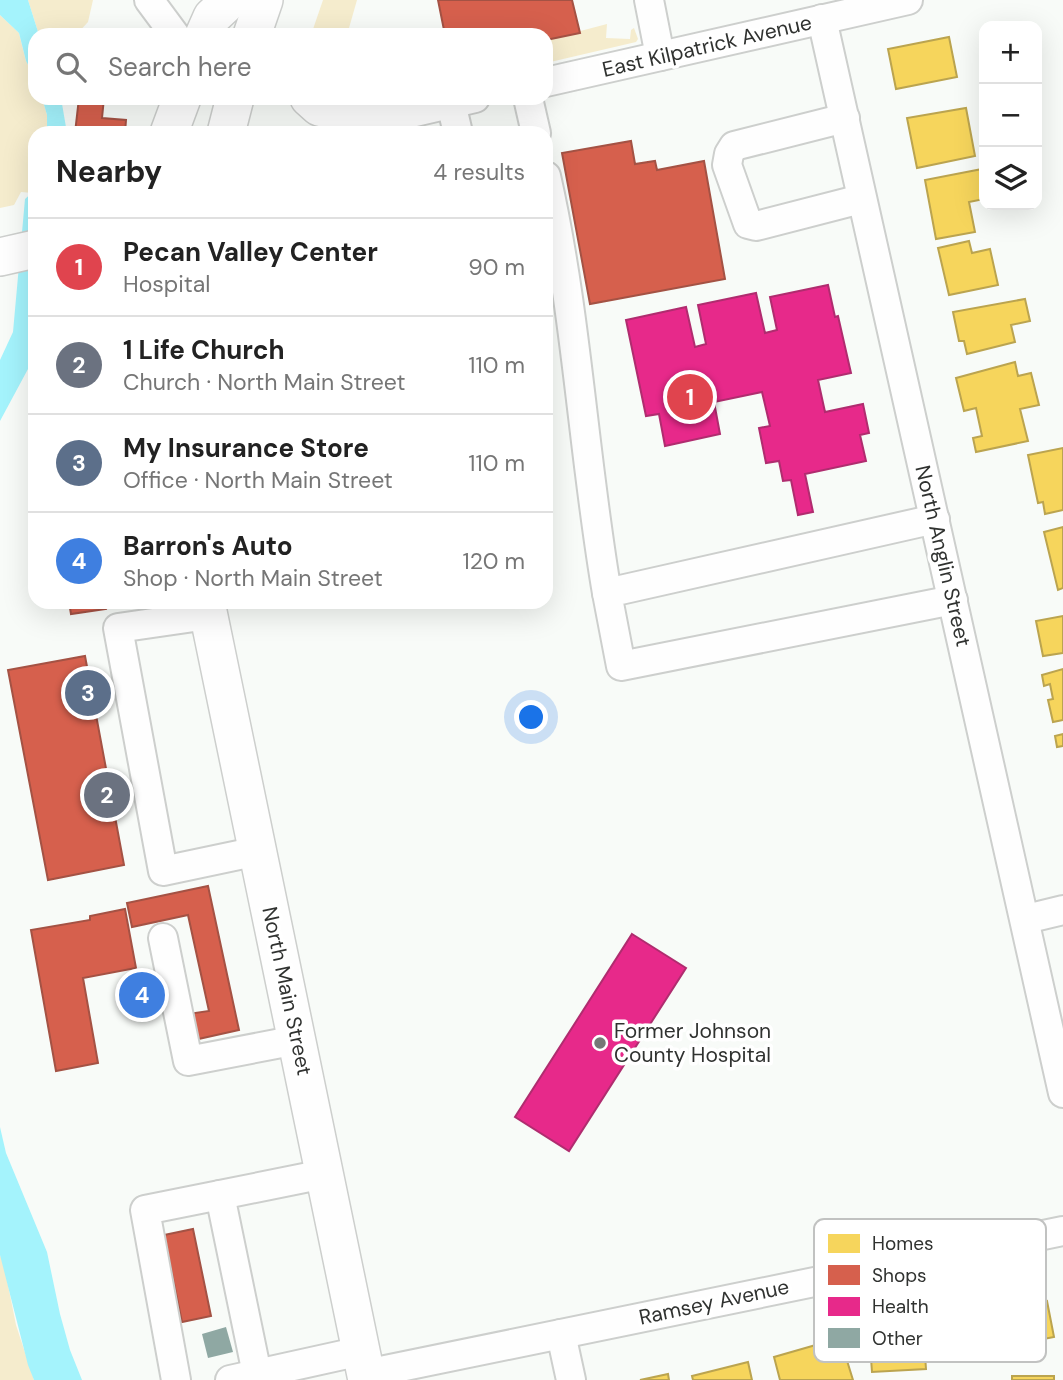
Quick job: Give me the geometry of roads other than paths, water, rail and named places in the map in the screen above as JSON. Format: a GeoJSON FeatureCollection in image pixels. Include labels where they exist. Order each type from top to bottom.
{"type":"FeatureCollection","features":[{"type":"Feature","properties":{"kind":"main road"},"geometry":{"type":"LineString","coordinates":[[207,28],[212,17],[255,17]]}},
{"type":"Feature","properties":{"kind":"main road"},"geometry":{"type":"LineString","coordinates":[[172,126],[179,105]]}},
{"type":"Feature","properties":{"kind":"main road"},"geometry":{"type":"LineString","coordinates":[[228,126],[232,105]]}},
{"type":"Feature","properties":{"kind":"main road"},"geometry":{"type":"LineString","coordinates":[[317,105],[359,126]]}},
{"type":"Feature","properties":{"kind":"main road"},"geometry":{"type":"LineString","coordinates":[[0,257],[28,251]]}},
{"type":"Feature","properties":{"kind":"main road","name":"North Main Street"},"geometry":{"type":"LineString","coordinates":[[207,609],[364,1368]]}},
{"type":"Feature","properties":{"kind":"street"},"geometry":{"type":"LineString","coordinates":[[149,0],[170,28]]}},
{"type":"Feature","properties":{"kind":"street"},"geometry":{"type":"LineString","coordinates":[[649,0],[660,57]]}},
{"type":"Feature","properties":{"kind":"street","name":"East Kilpatrick Avenue"},"geometry":{"type":"LineString","coordinates":[[553,80],[822,19],[861,5],[908,0]]}},
{"type":"Feature","properties":{"kind":"street","name":"North Anglin Street"},"geometry":{"type":"LineString","coordinates":[[822,19],[1063,1093]]}},
{"type":"Feature","properties":{"kind":"street"},"geometry":{"type":"LineString","coordinates":[[365,126],[447,105]]}},
{"type":"Feature","properties":{"kind":"street"},"geometry":{"type":"LineString","coordinates":[[459,126],[462,105]]}},
{"type":"Feature","properties":{"kind":"street"},"geometry":{"type":"LineString","coordinates":[[530,105],[534,126]]}},
{"type":"Feature","properties":{"kind":"street"},"geometry":{"type":"LineString","coordinates":[[845,118],[734,146],[727,165],[748,224],[756,226],[861,199]]}},
{"type":"Feature","properties":{"kind":"street"},"geometry":{"type":"LineString","coordinates":[[553,210],[564,263],[598,541],[621,666],[953,600]]}},
{"type":"Feature","properties":{"kind":"street"},"geometry":{"type":"LineString","coordinates":[[607,593],[935,519]]}},
{"type":"Feature","properties":{"kind":"street"},"geometry":{"type":"LineString","coordinates":[[207,609],[118,628],[163,871],[258,851]]}},
{"type":"Feature","properties":{"kind":"street"},"geometry":{"type":"LineString","coordinates":[[1026,919],[1063,910]]}},
{"type":"Feature","properties":{"kind":"street"},"geometry":{"type":"LineString","coordinates":[[163,938],[188,1061],[296,1040]]}},
{"type":"Feature","properties":{"kind":"street"},"geometry":{"type":"LineString","coordinates":[[176,1380],[145,1210],[324,1174]]}},
{"type":"Feature","properties":{"kind":"street"},"geometry":{"type":"LineString","coordinates":[[220,1195],[257,1374]]}},
{"type":"Feature","properties":{"kind":"street","name":"Ramsey Avenue"},"geometry":{"type":"LineString","coordinates":[[230,1380],[257,1374],[364,1368],[561,1334],[814,1282]]}},
{"type":"Feature","properties":{"kind":"street"},"geometry":{"type":"LineString","coordinates":[[561,1334],[571,1380]]}},
{"type":"Feature","properties":{"kind":"water"},"geometry":{"type":"Polygon","coordinates":[[[0,0],[28,0],[37,28],[28,28],[28,65],[19,33],[0,15],[0,0]]]}},
{"type":"Feature","properties":{"kind":"water"},"geometry":{"type":"Polygon","coordinates":[[[44,105],[62,105],[66,126],[47,126],[44,105]]]}},
{"type":"Feature","properties":{"kind":"water"},"geometry":{"type":"Polygon","coordinates":[[[28,196],[28,369],[0,421],[0,360],[13,332],[25,199],[28,196]]]}},
{"type":"Feature","properties":{"kind":"water"},"geometry":{"type":"Polygon","coordinates":[[[0,1127],[6,1153],[47,1252],[60,1314],[82,1380],[34,1380],[28,1365],[0,1255],[0,1127]]]}},
{"type":"Feature","properties":{"kind":"place","name":"Pecan Valley Center"},"geometry":{"type":"Point","coordinates":[690,397]}},
{"type":"Feature","properties":{"kind":"place","name":"My Insurance Store"},"geometry":{"type":"Point","coordinates":[88,693]}},
{"type":"Feature","properties":{"kind":"place","name":"1 Life Church"},"geometry":{"type":"Point","coordinates":[107,795]}},
{"type":"Feature","properties":{"kind":"place","name":"Barron's Auto"},"geometry":{"type":"Point","coordinates":[142,995]}},
{"type":"Feature","properties":{"kind":"place","name":"Former Johnson County Hospital"},"geometry":{"type":"Point","coordinates":[600,1043]}}]}
